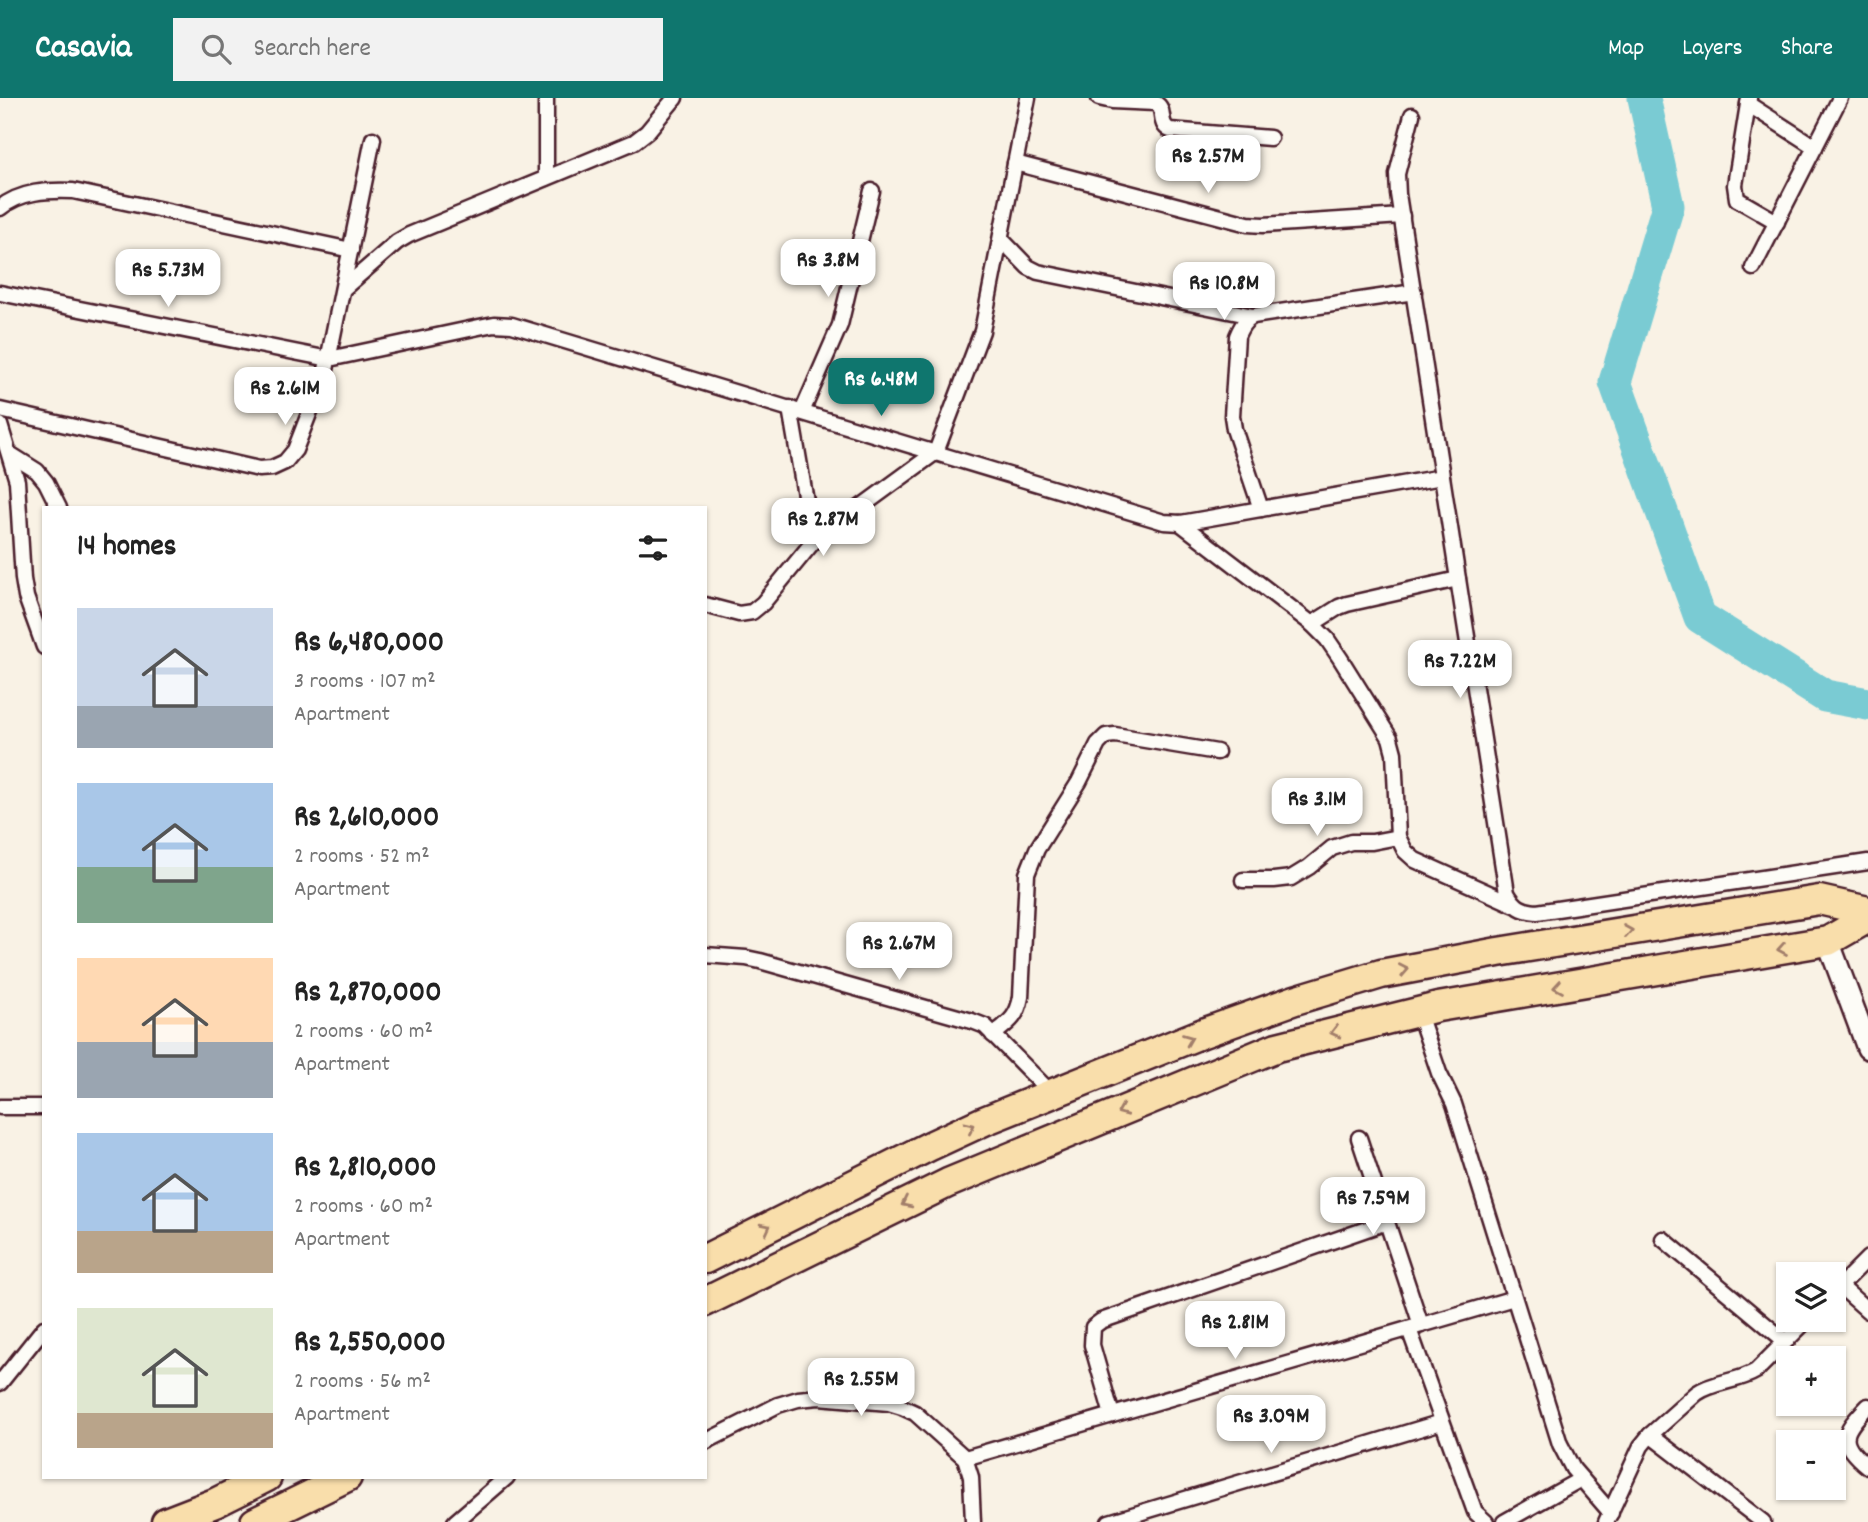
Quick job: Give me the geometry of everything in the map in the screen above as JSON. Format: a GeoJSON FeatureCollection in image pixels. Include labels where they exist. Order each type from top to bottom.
{"type":"FeatureCollection","features":[{"type":"Feature","properties":{"kind":"highway"},"geometry":{"type":"LineString","coordinates":[[707,1258],[984,1121],[1214,1029],[1295,1000],[1381,974],[1498,952],[1819,900],[1868,911]]}},
{"type":"Feature","properties":{"kind":"highway"},"geometry":{"type":"LineString","coordinates":[[707,1300],[948,1183],[1277,1047],[1418,1011],[1828,941],[1868,918]]}},
{"type":"Feature","properties":{"kind":"highway"},"geometry":{"type":"LineString","coordinates":[[166,1522],[215,1503],[263,1479]]}},
{"type":"Feature","properties":{"kind":"highway"},"geometry":{"type":"LineString","coordinates":[[255,1522],[343,1479]]}},
{"type":"Feature","properties":{"kind":"street"},"geometry":{"type":"LineString","coordinates":[[546,98],[546,178]]}},
{"type":"Feature","properties":{"kind":"street"},"geometry":{"type":"LineString","coordinates":[[343,289],[397,242],[409,235],[634,142],[647,132],[675,98]]}},
{"type":"Feature","properties":{"kind":"street"},"geometry":{"type":"LineString","coordinates":[[707,606],[739,614],[752,612],[763,603],[813,542],[936,452],[982,331],[1028,98]]}},
{"type":"Feature","properties":{"kind":"street"},"geometry":{"type":"LineString","coordinates":[[1099,98],[1156,103],[1161,108],[1163,124],[1170,130],[1270,138]]}},
{"type":"Feature","properties":{"kind":"street"},"geometry":{"type":"LineString","coordinates":[[1753,268],[1840,98]]}},
{"type":"Feature","properties":{"kind":"street"},"geometry":{"type":"LineString","coordinates":[[1777,222],[1737,199],[1735,185],[1748,101],[1815,147]]}},
{"type":"Feature","properties":{"kind":"street"},"geometry":{"type":"LineString","coordinates":[[1412,115],[1397,174],[1402,216],[1507,893],[1513,904]]}},
{"type":"Feature","properties":{"kind":"street"},"geometry":{"type":"LineString","coordinates":[[0,410],[259,469],[272,468],[285,462],[295,450],[329,359],[373,139]]}},
{"type":"Feature","properties":{"kind":"street"},"geometry":{"type":"LineString","coordinates":[[1016,163],[1248,224],[1402,216]]}},
{"type":"Feature","properties":{"kind":"street"},"geometry":{"type":"LineString","coordinates":[[0,208],[27,194],[47,190],[73,191],[351,250]]}},
{"type":"Feature","properties":{"kind":"street"},"geometry":{"type":"LineString","coordinates":[[813,542],[796,410],[840,325],[872,191]]}},
{"type":"Feature","properties":{"kind":"street"},"geometry":{"type":"LineString","coordinates":[[1001,239],[1028,267],[1038,272],[1253,316],[1414,292]]}},
{"type":"Feature","properties":{"kind":"street"},"geometry":{"type":"LineString","coordinates":[[0,293],[329,359],[494,324],[512,325],[1164,522],[1180,523],[1442,477]]}},
{"type":"Feature","properties":{"kind":"street"},"geometry":{"type":"LineString","coordinates":[[1253,316],[1241,326],[1237,336],[1232,416],[1261,509]]}},
{"type":"Feature","properties":{"kind":"street"},"geometry":{"type":"LineString","coordinates":[[0,425],[17,481],[26,597],[42,641]]}},
{"type":"Feature","properties":{"kind":"street"},"geometry":{"type":"LineString","coordinates":[[10,454],[37,471],[58,506]]}},
{"type":"Feature","properties":{"kind":"street"},"geometry":{"type":"LineString","coordinates":[[1180,523],[1312,624],[1327,639],[1390,738],[1394,753],[1398,837],[1405,851],[1415,860],[1523,911],[1537,912],[1868,862]]}},
{"type":"Feature","properties":{"kind":"street"},"geometry":{"type":"LineString","coordinates":[[1312,624],[1348,604],[1458,579]]}},
{"type":"Feature","properties":{"kind":"street"},"geometry":{"type":"LineString","coordinates":[[993,1035],[1014,1018],[1021,997],[1027,874],[1037,849],[1079,782],[1098,744],[1106,736],[1115,735],[1217,752]]}},
{"type":"Feature","properties":{"kind":"street"},"geometry":{"type":"LineString","coordinates":[[1243,880],[1291,878],[1332,848],[1351,842],[1371,842],[1398,837]]}},
{"type":"Feature","properties":{"kind":"street"},"geometry":{"type":"LineString","coordinates":[[1828,941],[1868,1048]]}},
{"type":"Feature","properties":{"kind":"street"},"geometry":{"type":"LineString","coordinates":[[707,955],[760,961],[985,1026],[1051,1093]]}},
{"type":"Feature","properties":{"kind":"street"},"geometry":{"type":"LineString","coordinates":[[1418,1011],[1439,1073],[1454,1104],[1560,1444],[1573,1469],[1609,1517]]}},
{"type":"Feature","properties":{"kind":"street"},"geometry":{"type":"LineString","coordinates":[[0,1107],[42,1107]]}},
{"type":"Feature","properties":{"kind":"street"},"geometry":{"type":"LineString","coordinates":[[1359,1138],[1387,1222],[1442,1422],[1475,1512],[1486,1522]]}},
{"type":"Feature","properties":{"kind":"street"},"geometry":{"type":"LineString","coordinates":[[1112,1415],[1092,1345],[1093,1327],[1101,1321],[1387,1222]]}},
{"type":"Feature","properties":{"kind":"street"},"geometry":{"type":"LineString","coordinates":[[1662,1238],[1785,1341]]}},
{"type":"Feature","properties":{"kind":"street"},"geometry":{"type":"LineString","coordinates":[[1846,1280],[1868,1258]]}},
{"type":"Feature","properties":{"kind":"street"},"geometry":{"type":"LineString","coordinates":[[1846,1295],[1868,1311]]}},
{"type":"Feature","properties":{"kind":"street"},"geometry":{"type":"LineString","coordinates":[[965,1458],[1514,1298]]}},
{"type":"Feature","properties":{"kind":"street"},"geometry":{"type":"LineString","coordinates":[[0,1384],[42,1331]]}},
{"type":"Feature","properties":{"kind":"street"},"geometry":{"type":"LineString","coordinates":[[1609,1517],[1635,1457],[1650,1435],[1697,1393],[1716,1383],[1748,1376],[1756,1371],[1794,1332]]}},
{"type":"Feature","properties":{"kind":"street"},"geometry":{"type":"LineString","coordinates":[[707,1441],[778,1405],[798,1399],[819,1397],[888,1404],[902,1408],[915,1413],[965,1458],[971,1476],[972,1522]]}},
{"type":"Feature","properties":{"kind":"street"},"geometry":{"type":"LineString","coordinates":[[1868,1406],[1851,1424],[1846,1434],[1848,1447],[1868,1467]]}},
{"type":"Feature","properties":{"kind":"street"},"geometry":{"type":"LineString","coordinates":[[1109,1522],[1442,1422]]}},
{"type":"Feature","properties":{"kind":"street"},"geometry":{"type":"LineString","coordinates":[[1650,1435],[1763,1522]]}},
{"type":"Feature","properties":{"kind":"street"},"geometry":{"type":"LineString","coordinates":[[455,1522],[505,1479]]}},
{"type":"Feature","properties":{"kind":"street"},"geometry":{"type":"LineString","coordinates":[[1504,1522],[1581,1479]]}},
{"type":"Feature","properties":{"kind":"waterway"},"geometry":{"type":"LineString","coordinates":[[1644,98],[1668,206],[1615,382],[1700,617],[1825,696],[1868,704]]}}]}
